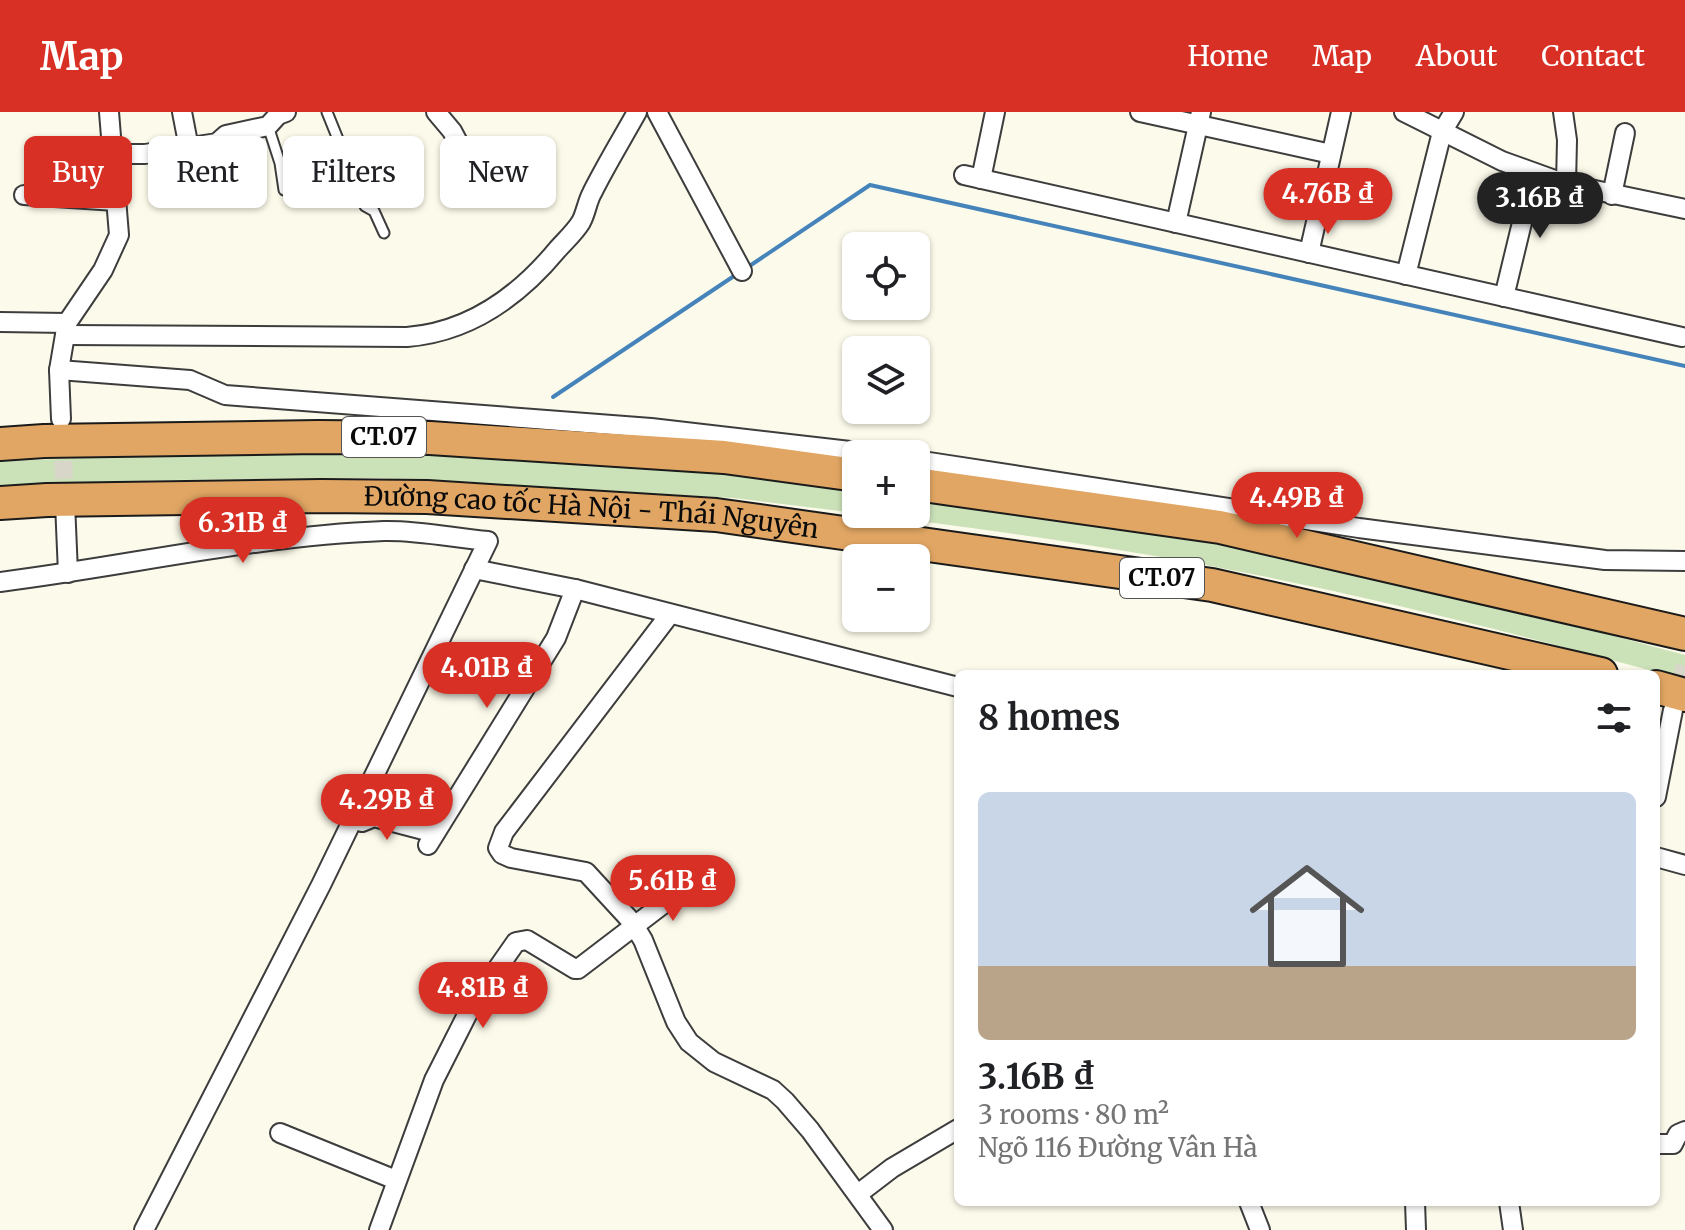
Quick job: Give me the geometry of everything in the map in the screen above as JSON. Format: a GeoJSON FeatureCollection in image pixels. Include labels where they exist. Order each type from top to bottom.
{"type":"FeatureCollection","features":[{"type":"Feature","properties":{"kind":"highway","name":"CT.07"},"geometry":{"type":"LineString","coordinates":[[0,444],[303,437],[430,438],[724,457],[842,473]]}},
{"type":"Feature","properties":{"kind":"highway","name":"CT.07"},"geometry":{"type":"LineString","coordinates":[[930,486],[1220,527],[1685,634]]}},
{"type":"Feature","properties":{"kind":"highway","name":"Đường cao tốc Hà Nội - Thái Nguyên"},"geometry":{"type":"LineString","coordinates":[[0,503],[276,496],[427,497],[716,515],[1212,585],[1584,670]]}},
{"type":"Feature","properties":{"kind":"street"},"geometry":{"type":"LineString","coordinates":[[109,112],[111,136]]}},
{"type":"Feature","properties":{"kind":"street"},"geometry":{"type":"LineString","coordinates":[[182,112],[187,136]]}},
{"type":"Feature","properties":{"kind":"street"},"geometry":{"type":"LineString","coordinates":[[436,112],[455,136]]}},
{"type":"Feature","properties":{"kind":"street"},"geometry":{"type":"LineString","coordinates":[[0,322],[66,329],[407,337],[453,329],[499,304],[537,274],[581,222],[591,195],[637,112]]}},
{"type":"Feature","properties":{"kind":"street"},"geometry":{"type":"LineString","coordinates":[[657,112],[742,271]]}},
{"type":"Feature","properties":{"kind":"street"},"geometry":{"type":"LineString","coordinates":[[995,112],[972,177],[1682,337]]}},
{"type":"Feature","properties":{"kind":"street"},"geometry":{"type":"LineString","coordinates":[[1140,112],[1200,118],[1331,154]]}},
{"type":"Feature","properties":{"kind":"street"},"geometry":{"type":"LineString","coordinates":[[1309,253],[1341,112]]}},
{"type":"Feature","properties":{"kind":"street"},"geometry":{"type":"LineString","coordinates":[[1404,112],[1502,161],[1534,173],[1612,195],[1685,209]]}},
{"type":"Feature","properties":{"kind":"street"},"geometry":{"type":"LineString","coordinates":[[1406,275],[1442,132],[1454,112]]}},
{"type":"Feature","properties":{"kind":"street"},"geometry":{"type":"LineString","coordinates":[[1563,112],[1567,140],[1566,184]]}},
{"type":"Feature","properties":{"kind":"street"},"geometry":{"type":"LineString","coordinates":[[225,136],[274,118]]}},
{"type":"Feature","properties":{"kind":"street"},"geometry":{"type":"LineString","coordinates":[[1176,223],[1200,118]]}},
{"type":"Feature","properties":{"kind":"street"},"geometry":{"type":"LineString","coordinates":[[1612,195],[1625,133]]}},
{"type":"Feature","properties":{"kind":"street"},"geometry":{"type":"LineString","coordinates":[[1504,297],[1534,173]]}},
{"type":"Feature","properties":{"kind":"street"},"geometry":{"type":"LineString","coordinates":[[61,419],[59,370],[66,329],[103,270],[119,235],[117,208]]}},
{"type":"Feature","properties":{"kind":"street"},"geometry":{"type":"LineString","coordinates":[[59,370],[190,380],[225,395],[651,428],[842,450]]}},
{"type":"Feature","properties":{"kind":"street"},"geometry":{"type":"LineString","coordinates":[[930,462],[1359,528],[1605,560],[1685,559]]}},
{"type":"Feature","properties":{"kind":"street"},"geometry":{"type":"LineString","coordinates":[[65,503],[68,573]]}},
{"type":"Feature","properties":{"kind":"street"},"geometry":{"type":"LineString","coordinates":[[0,582],[251,542],[387,531],[488,541],[220,1087],[144,1230]]}},
{"type":"Feature","properties":{"kind":"street"},"geometry":{"type":"LineString","coordinates":[[474,569],[575,589],[954,686]]}},
{"type":"Feature","properties":{"kind":"street"},"geometry":{"type":"LineString","coordinates":[[353,819],[362,822],[374,817],[432,839],[556,638],[575,589]]}},
{"type":"Feature","properties":{"kind":"street"},"geometry":{"type":"LineString","coordinates":[[670,614],[499,841],[502,854],[586,872],[634,926],[653,963],[676,1022],[689,1042],[714,1062],[773,1090],[785,1101],[883,1230]]}},
{"type":"Feature","properties":{"kind":"street"},"geometry":{"type":"LineString","coordinates":[[1660,770],[1671,697]]}},
{"type":"Feature","properties":{"kind":"street"},"geometry":{"type":"LineString","coordinates":[[1660,858],[1685,865]]}},
{"type":"Feature","properties":{"kind":"street"},"geometry":{"type":"LineString","coordinates":[[379,1230],[434,1080],[472,1005],[516,942],[527,940],[575,969],[680,892],[705,892]]}},
{"type":"Feature","properties":{"kind":"street"},"geometry":{"type":"LineString","coordinates":[[858,1194],[892,1168],[954,1131]]}},
{"type":"Feature","properties":{"kind":"street"},"geometry":{"type":"LineString","coordinates":[[1660,1144],[1673,1144],[1678,1134],[1685,1131]]}},
{"type":"Feature","properties":{"kind":"street"},"geometry":{"type":"LineString","coordinates":[[280,1133],[396,1180]]}},
{"type":"Feature","properties":{"kind":"street"},"geometry":{"type":"LineString","coordinates":[[1251,1206],[1260,1230]]}},
{"type":"Feature","properties":{"kind":"street"},"geometry":{"type":"LineString","coordinates":[[1415,1206],[1416,1230]]}},
{"type":"Feature","properties":{"kind":"street"},"geometry":{"type":"LineString","coordinates":[[1510,1206],[1513,1230]]}},
{"type":"Feature","properties":{"kind":"lane"},"geometry":{"type":"LineString","coordinates":[[327,112],[365,206],[374,211],[384,233]]}},
{"type":"Feature","properties":{"kind":"lane"},"geometry":{"type":"LineString","coordinates":[[274,118],[283,183]]}},
{"type":"Feature","properties":{"kind":"green space"},"geometry":{"type":"Polygon","coordinates":[[[227,453],[461,454],[631,465],[842,486],[842,511],[734,498],[380,478],[168,480],[0,486],[0,461],[227,453]]]}},
{"type":"Feature","properties":{"kind":"green space"},"geometry":{"type":"Polygon","coordinates":[[[930,496],[1216,542],[1408,584],[1685,655],[1685,680],[1660,673],[1660,670],[1649,670],[1488,627],[1355,596],[1155,556],[930,523],[930,496]]]}},
{"type":"Feature","properties":{"kind":"waterway"},"geometry":{"type":"LineString","coordinates":[[748,267],[870,185],[1685,366]]}},
{"type":"Feature","properties":{"kind":"waterway"},"geometry":{"type":"LineString","coordinates":[[553,397],[737,274]]}},
{"type":"Feature","properties":{"kind":"tunnel"},"geometry":{"type":"LineString","coordinates":[[62,434],[65,503]]}},
{"type":"Feature","properties":{"kind":"tunnel"},"geometry":{"type":"LineString","coordinates":[[1675,702],[1685,666]]}}]}
